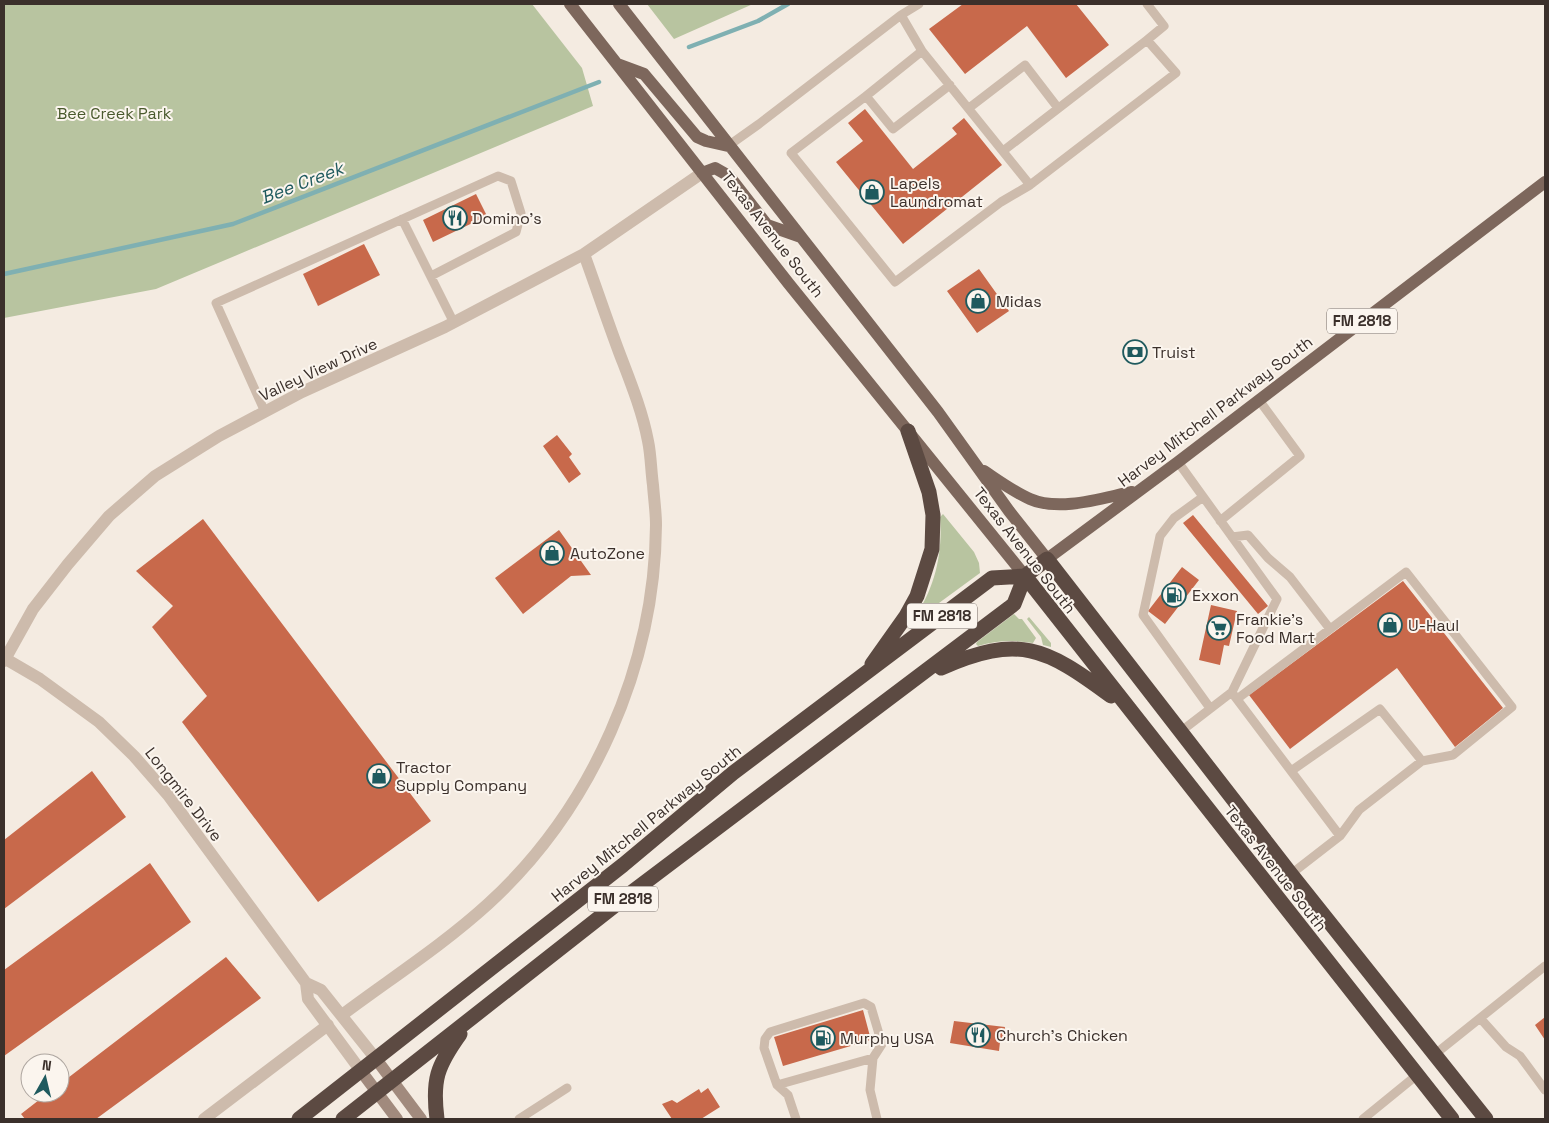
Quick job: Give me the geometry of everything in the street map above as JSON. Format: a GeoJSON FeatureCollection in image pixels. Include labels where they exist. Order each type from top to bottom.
{"type":"FeatureCollection","features":[{"type":"Feature","properties":{"kind":"highway"},"geometry":{"type":"LineString","coordinates":[[866,673],[914,603],[932,549],[933,515],[929,492],[908,430]]}},
{"type":"Feature","properties":{"kind":"highway","name":"Harvey Mitchell Parkway South"},"geometry":{"type":"LineString","coordinates":[[299,1119],[616,871],[733,773],[992,578],[1025,576],[1047,559]]}},
{"type":"Feature","properties":{"kind":"highway","name":"Texas Avenue South"},"geometry":{"type":"LineString","coordinates":[[1047,559],[1291,874],[1486,1119]]}},
{"type":"Feature","properties":{"kind":"highway","name":"FM 2818"},"geometry":{"type":"LineString","coordinates":[[343,1119],[623,899],[919,678],[1014,604],[1025,576]]}},
{"type":"Feature","properties":{"kind":"highway","name":"Texas Avenue South"},"geometry":{"type":"LineString","coordinates":[[1025,576],[1452,1119]]}},
{"type":"Feature","properties":{"kind":"highway"},"geometry":{"type":"LineString","coordinates":[[919,678],[979,653],[1012,648],[1033,650],[1055,658],[1083,675],[1128,708]]}},
{"type":"Feature","properties":{"kind":"highway"},"geometry":{"type":"LineString","coordinates":[[437,1119],[434,1096],[439,1067],[447,1052],[471,1019]]}},
{"type":"Feature","properties":{"kind":"main road","name":"Texas Avenue South"},"geometry":{"type":"LineString","coordinates":[[570,4],[1025,576]]}},
{"type":"Feature","properties":{"kind":"main road","name":"Texas Avenue South"},"geometry":{"type":"LineString","coordinates":[[619,4],[728,146],[938,412],[1047,559]]}},
{"type":"Feature","properties":{"kind":"main road"},"geometry":{"type":"LineString","coordinates":[[617,64],[644,74],[697,137],[728,146]]}},
{"type":"Feature","properties":{"kind":"main road"},"geometry":{"type":"LineString","coordinates":[[702,172],[715,168],[729,176],[767,226],[801,237]]}},
{"type":"Feature","properties":{"kind":"main road","name":"Harvey Mitchell Parkway South"},"geometry":{"type":"LineString","coordinates":[[1047,559],[1178,462],[1545,182]]}},
{"type":"Feature","properties":{"kind":"main road"},"geometry":{"type":"LineString","coordinates":[[977,467],[1031,500],[1050,504],[1070,504],[1137,491]]}},
{"type":"Feature","properties":{"kind":"street","name":"Valley View Drive"},"geometry":{"type":"LineString","coordinates":[[4,659],[33,610],[108,516],[155,476],[219,436],[302,392],[405,346],[584,254],[702,172]]}},
{"type":"Feature","properties":{"kind":"street"},"geometry":{"type":"LineString","coordinates":[[342,1015],[461,926],[488,903],[544,843],[575,799],[600,755],[620,708],[634,665],[647,616],[654,569],[656,524],[648,442],[635,392],[584,254]]}},
{"type":"Feature","properties":{"kind":"street","name":"Longmire Drive"},"geometry":{"type":"LineString","coordinates":[[4,659],[40,679],[92,717],[134,756],[168,794],[306,983],[321,990],[421,1119]]}},
{"type":"Feature","properties":{"kind":"street","name":"Longmire Drive"},"geometry":{"type":"LineString","coordinates":[[306,983],[308,999],[397,1119]]}},
{"type":"Feature","properties":{"kind":"street"},"geometry":{"type":"LineString","coordinates":[[204,1119],[328,1025]]}},
{"type":"Feature","properties":{"kind":"lane"},"geometry":{"type":"LineString","coordinates":[[728,146],[901,15],[919,4]]}},
{"type":"Feature","properties":{"kind":"lane"},"geometry":{"type":"LineString","coordinates":[[1003,151],[1164,26],[1147,4]]}},
{"type":"Feature","properties":{"kind":"lane"},"geometry":{"type":"LineString","coordinates":[[901,15],[922,51],[1030,185]]}},
{"type":"Feature","properties":{"kind":"lane"},"geometry":{"type":"LineString","coordinates":[[922,51],[791,153],[895,282],[1001,202],[1030,185],[1176,74],[1147,40]]}},
{"type":"Feature","properties":{"kind":"lane"},"geometry":{"type":"LineString","coordinates":[[969,108],[1026,65],[1058,108]]}},
{"type":"Feature","properties":{"kind":"lane"},"geometry":{"type":"LineString","coordinates":[[866,96],[893,129],[950,85]]}},
{"type":"Feature","properties":{"kind":"lane"},"geometry":{"type":"LineString","coordinates":[[265,412],[216,303],[498,176],[511,181],[520,213],[516,232],[431,276]]}},
{"type":"Feature","properties":{"kind":"lane"},"geometry":{"type":"LineString","coordinates":[[402,219],[454,322]]}},
{"type":"Feature","properties":{"kind":"lane"},"geometry":{"type":"LineString","coordinates":[[1220,521],[1300,456],[1258,400]]}},
{"type":"Feature","properties":{"kind":"lane"},"geometry":{"type":"LineString","coordinates":[[1178,462],[1277,599],[1234,695]]}},
{"type":"Feature","properties":{"kind":"lane"},"geometry":{"type":"LineString","coordinates":[[1203,497],[1174,518],[1160,536],[1143,615],[1210,708]]}},
{"type":"Feature","properties":{"kind":"lane"},"geometry":{"type":"LineString","coordinates":[[1232,537],[1248,535],[1268,558],[1290,576],[1330,629]]}},
{"type":"Feature","properties":{"kind":"lane"},"geometry":{"type":"LineString","coordinates":[[1180,732],[1210,708],[1234,695],[1330,629],[1406,572],[1512,707],[1453,755],[1422,761],[1359,810],[1340,836],[1291,874]]}},
{"type":"Feature","properties":{"kind":"lane"},"geometry":{"type":"LineString","coordinates":[[1234,695],[1340,836]]}},
{"type":"Feature","properties":{"kind":"lane"},"geometry":{"type":"LineString","coordinates":[[1291,771],[1380,709],[1422,761]]}},
{"type":"Feature","properties":{"kind":"lane"},"geometry":{"type":"LineString","coordinates":[[1434,1055],[1545,966]]}},
{"type":"Feature","properties":{"kind":"lane"},"geometry":{"type":"LineString","coordinates":[[796,1119],[788,1096],[777,1085],[764,1048],[765,1038],[770,1032],[864,1003],[871,1007],[882,1044],[873,1058],[870,1090],[877,1119]]}},
{"type":"Feature","properties":{"kind":"lane"},"geometry":{"type":"LineString","coordinates":[[1480,1018],[1506,1048],[1520,1056],[1545,1090]]}},
{"type":"Feature","properties":{"kind":"lane"},"geometry":{"type":"LineString","coordinates":[[777,1085],[873,1058]]}},
{"type":"Feature","properties":{"kind":"lane"},"geometry":{"type":"LineString","coordinates":[[1363,1119],[1417,1075]]}},
{"type":"Feature","properties":{"kind":"lane"},"geometry":{"type":"LineString","coordinates":[[519,1119],[567,1088]]}},
{"type":"Feature","properties":{"kind":"green space","name":"Bee Creek Park"},"geometry":{"type":"Polygon","coordinates":[[[4,4],[532,4],[582,68],[593,106],[156,289],[4,318],[4,4]]]}},
{"type":"Feature","properties":{"kind":"green space"},"geometry":{"type":"Polygon","coordinates":[[[647,4],[753,4],[674,39],[647,4]]]}},
{"type":"Feature","properties":{"kind":"green space"},"geometry":{"type":"Polygon","coordinates":[[[943,514],[974,552],[979,563],[980,573],[913,622],[927,596],[936,570],[940,544],[940,517],[943,514]]]}},
{"type":"Feature","properties":{"kind":"green space"},"geometry":{"type":"Polygon","coordinates":[[[1014,614],[1019,619],[1022,619],[1036,638],[1033,643],[1006,641],[978,646],[976,644],[977,642],[1014,614]]]}},
{"type":"Feature","properties":{"kind":"green space"},"geometry":{"type":"Polygon","coordinates":[[[1029,617],[1051,643],[1051,647],[1043,645],[1041,637],[1027,619],[1029,617]]]}},
{"type":"Feature","properties":{"kind":"building"},"geometry":{"type":"Polygon","coordinates":[[[963,4],[1076,4],[1109,45],[1066,78],[1027,26],[965,74],[929,29],[963,4]]]}},
{"type":"Feature","properties":{"kind":"building"},"geometry":{"type":"Polygon","coordinates":[[[865,109],[913,169],[957,134],[952,128],[964,118],[1002,165],[903,244],[836,162],[863,141],[848,123],[865,109]]]}},
{"type":"Feature","properties":{"kind":"building","name":"Domino's"},"geometry":{"type":"Polygon","coordinates":[[[476,194],[487,216],[433,242],[423,220],[476,194]]]}},
{"type":"Feature","properties":{"kind":"building"},"geometry":{"type":"Polygon","coordinates":[[[364,244],[380,275],[318,306],[303,274],[364,244]]]}},
{"type":"Feature","properties":{"kind":"building","name":"Midas"},"geometry":{"type":"Polygon","coordinates":[[[979,269],[1009,311],[977,333],[947,291],[979,269]]]}},
{"type":"Feature","properties":{"kind":"building"},"geometry":{"type":"Polygon","coordinates":[[[557,435],[572,454],[569,457],[581,474],[569,483],[543,446],[557,435]]]}},
{"type":"Feature","properties":{"kind":"building"},"geometry":{"type":"Polygon","coordinates":[[[1193,515],[1268,606],[1258,614],[1183,523],[1193,515]]]}},
{"type":"Feature","properties":{"kind":"building"},"geometry":{"type":"Polygon","coordinates":[[[203,519],[431,821],[318,902],[182,722],[207,696],[152,627],[173,606],[136,571],[203,519]]]}},
{"type":"Feature","properties":{"kind":"building","name":"AutoZone"},"geometry":{"type":"Polygon","coordinates":[[[559,530],[591,575],[571,576],[523,614],[495,578],[559,530]]]}},
{"type":"Feature","properties":{"kind":"building","name":"Exxon"},"geometry":{"type":"Polygon","coordinates":[[[1182,567],[1199,580],[1165,624],[1148,611],[1182,567]]]}},
{"type":"Feature","properties":{"kind":"building","name":"U-Haul"},"geometry":{"type":"Polygon","coordinates":[[[1403,581],[1503,708],[1455,747],[1397,668],[1290,749],[1249,695],[1403,581]]]}},
{"type":"Feature","properties":{"kind":"building"},"geometry":{"type":"Polygon","coordinates":[[[1211,605],[1237,611],[1229,646],[1224,645],[1220,665],[1199,660],[1211,605]]]}},
{"type":"Feature","properties":{"kind":"building"},"geometry":{"type":"Polygon","coordinates":[[[92,771],[126,817],[4,909],[4,840],[92,771]]]}},
{"type":"Feature","properties":{"kind":"building"},"geometry":{"type":"Polygon","coordinates":[[[150,863],[191,922],[4,1056],[4,970],[150,863]]]}},
{"type":"Feature","properties":{"kind":"building"},"geometry":{"type":"Polygon","coordinates":[[[226,957],[261,998],[96,1119],[25,1119],[21,1114],[35,1103],[70,1103],[70,1076],[226,957]]]}},
{"type":"Feature","properties":{"kind":"building","name":"Murphy USA"},"geometry":{"type":"Polygon","coordinates":[[[863,1010],[871,1040],[783,1066],[774,1037],[863,1010]]]}},
{"type":"Feature","properties":{"kind":"building"},"geometry":{"type":"Polygon","coordinates":[[[1545,1017],[1545,1040],[1535,1025],[1545,1017]]]}},
{"type":"Feature","properties":{"kind":"building","name":"Church's Chicken"},"geometry":{"type":"Polygon","coordinates":[[[954,1021],[1005,1027],[999,1051],[950,1043],[954,1021]]]}},
{"type":"Feature","properties":{"kind":"building"},"geometry":{"type":"Polygon","coordinates":[[[708,1088],[720,1107],[701,1119],[672,1119],[662,1104],[672,1100],[677,1103],[699,1089],[701,1093],[708,1088]]]}},
{"type":"Feature","properties":{"kind":"waterway","name":"Bee Creek"},"geometry":{"type":"LineString","coordinates":[[689,47],[758,21],[788,4]]}},
{"type":"Feature","properties":{"kind":"waterway","name":"Bee Creek"},"geometry":{"type":"LineString","coordinates":[[4,274],[233,224],[599,82]]}},
{"type":"Feature","properties":{"kind":"place","name":"Lapels Laundromat"},"geometry":{"type":"Point","coordinates":[872,192]}},
{"type":"Feature","properties":{"kind":"place","name":"Domino's"},"geometry":{"type":"Point","coordinates":[455,218]}},
{"type":"Feature","properties":{"kind":"place","name":"Midas"},"geometry":{"type":"Point","coordinates":[978,301]}},
{"type":"Feature","properties":{"kind":"place","name":"Truist"},"geometry":{"type":"Point","coordinates":[1135,352]}},
{"type":"Feature","properties":{"kind":"place","name":"AutoZone"},"geometry":{"type":"Point","coordinates":[552,553]}},
{"type":"Feature","properties":{"kind":"place","name":"Exxon"},"geometry":{"type":"Point","coordinates":[1174,595]}},
{"type":"Feature","properties":{"kind":"place","name":"U-Haul"},"geometry":{"type":"Point","coordinates":[1390,625]}},
{"type":"Feature","properties":{"kind":"place","name":"Frankie's Food Mart"},"geometry":{"type":"Point","coordinates":[1219,628]}},
{"type":"Feature","properties":{"kind":"place","name":"Tractor Supply Company"},"geometry":{"type":"Point","coordinates":[379,776]}},
{"type":"Feature","properties":{"kind":"place","name":"Church's Chicken"},"geometry":{"type":"Point","coordinates":[978,1035]}},
{"type":"Feature","properties":{"kind":"place","name":"Murphy USA"},"geometry":{"type":"Point","coordinates":[823,1038]}}]}
